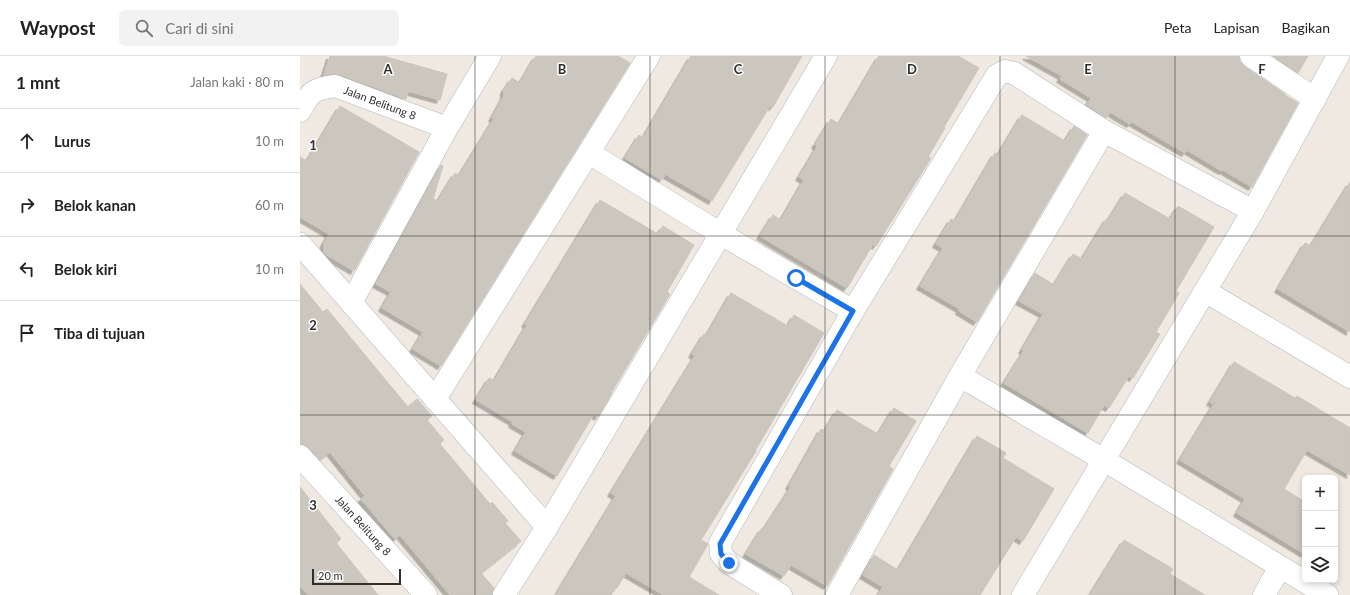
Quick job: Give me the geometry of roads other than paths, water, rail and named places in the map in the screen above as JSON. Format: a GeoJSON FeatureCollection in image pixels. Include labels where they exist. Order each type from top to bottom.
{"type":"FeatureCollection","features":[{"type":"Feature","properties":{"kind":"street"},"geometry":{"type":"LineString","coordinates":[[351,303],[447,128],[490,56]]}},
{"type":"Feature","properties":{"kind":"street"},"geometry":{"type":"LineString","coordinates":[[435,399],[649,56]]}},
{"type":"Feature","properties":{"kind":"street"},"geometry":{"type":"LineString","coordinates":[[505,595],[547,528],[826,56]]}},
{"type":"Feature","properties":{"kind":"street"},"geometry":{"type":"LineString","coordinates":[[1251,56],[1315,99]]}},
{"type":"Feature","properties":{"kind":"street"},"geometry":{"type":"LineString","coordinates":[[1023,595],[1253,211],[1338,56]]}},
{"type":"Feature","properties":{"kind":"street"},"geometry":{"type":"LineString","coordinates":[[781,595],[729,563],[721,554],[720,544],[853,311],[997,75],[1005,71],[1014,73],[1104,131],[1253,211]]}},
{"type":"Feature","properties":{"kind":"street","name":"Jalan Belitung 8"},"geometry":{"type":"LineString","coordinates":[[300,111],[306,99],[317,88],[335,86],[447,128]]}},
{"type":"Feature","properties":{"kind":"street"},"geometry":{"type":"LineString","coordinates":[[837,595],[960,376],[1104,131]]}},
{"type":"Feature","properties":{"kind":"street"},"geometry":{"type":"LineString","coordinates":[[588,153],[721,234],[853,311]]}},
{"type":"Feature","properties":{"kind":"street"},"geometry":{"type":"LineString","coordinates":[[300,244],[547,528]]}},
{"type":"Feature","properties":{"kind":"street"},"geometry":{"type":"LineString","coordinates":[[1205,291],[1350,377]]}},
{"type":"Feature","properties":{"kind":"street"},"geometry":{"type":"LineString","coordinates":[[960,376],[1104,460],[1328,595]]}},
{"type":"Feature","properties":{"kind":"street","name":"Jalan Belitung 8"},"geometry":{"type":"LineString","coordinates":[[300,456],[426,595]]}},
{"type":"Feature","properties":{"kind":"street"},"geometry":{"type":"LineString","coordinates":[[1264,595],[1280,567]]}}]}
